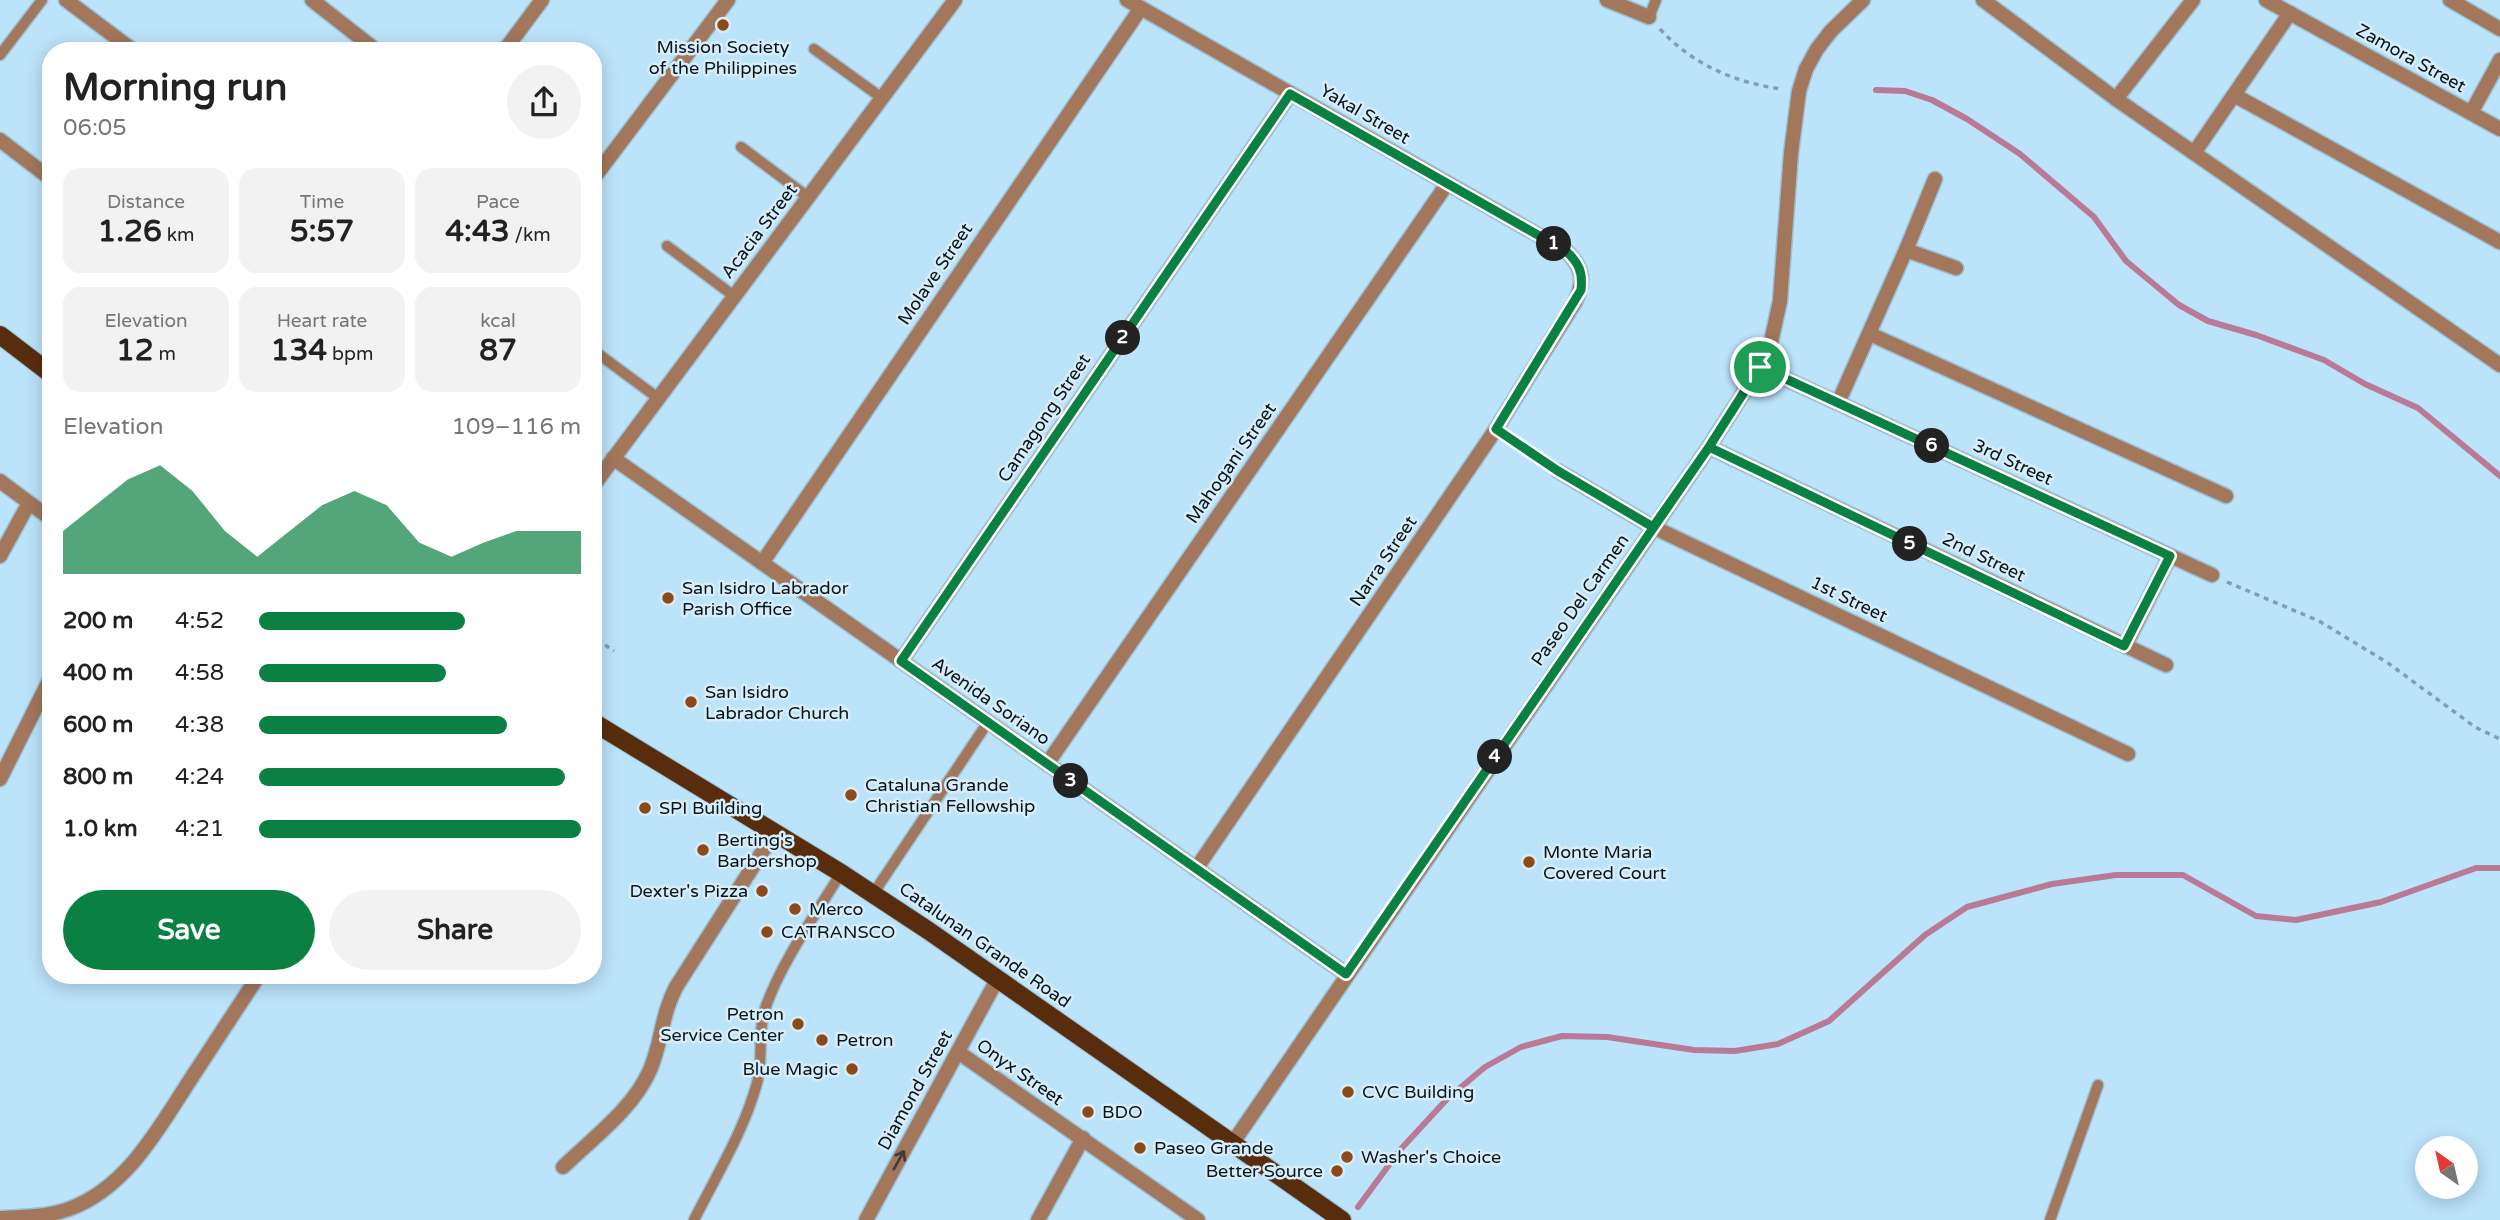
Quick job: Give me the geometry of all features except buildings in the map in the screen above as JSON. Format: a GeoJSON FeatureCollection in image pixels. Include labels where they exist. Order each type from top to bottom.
{"type":"FeatureCollection","features":[{"type":"Feature","properties":{"kind":"main road"},"geometry":{"type":"LineString","coordinates":[[0,335],[42,367]]}},
{"type":"Feature","properties":{"kind":"main road","name":"Catalunan Grande Road"},"geometry":{"type":"LineString","coordinates":[[602,727],[873,894],[998,978],[1335,1218]]}},
{"type":"Feature","properties":{"kind":"street"},"geometry":{"type":"LineString","coordinates":[[66,0],[122,42]]}},
{"type":"Feature","properties":{"kind":"street"},"geometry":{"type":"LineString","coordinates":[[312,0],[366,42]]}},
{"type":"Feature","properties":{"kind":"street"},"geometry":{"type":"LineString","coordinates":[[511,42],[542,0]]}},
{"type":"Feature","properties":{"kind":"street"},"geometry":{"type":"LineString","coordinates":[[602,167],[727,0]]}},
{"type":"Feature","properties":{"kind":"street","name":"Acacia Street"},"geometry":{"type":"LineString","coordinates":[[602,473],[955,0]]}},
{"type":"Feature","properties":{"kind":"street","name":"Yakal Street"},"geometry":{"type":"LineString","coordinates":[[1127,0],[1566,251],[1580,267]]}},
{"type":"Feature","properties":{"kind":"street"},"geometry":{"type":"LineString","coordinates":[[1608,0],[1649,17]]}},
{"type":"Feature","properties":{"kind":"street","name":"Paseo Del Carmen"},"geometry":{"type":"LineString","coordinates":[[1232,1144],[1709,447],[1760,367],[1771,341],[1780,301],[1798,91],[1817,49],[1831,31],[1863,0]]}},
{"type":"Feature","properties":{"kind":"street"},"geometry":{"type":"LineString","coordinates":[[1983,0],[2116,99],[2500,365]]}},
{"type":"Feature","properties":{"kind":"street"},"geometry":{"type":"LineString","coordinates":[[2116,99],[2193,0]]}},
{"type":"Feature","properties":{"kind":"street","name":"Zamora Street"},"geometry":{"type":"LineString","coordinates":[[2266,0],[2500,129]]}},
{"type":"Feature","properties":{"kind":"street"},"geometry":{"type":"LineString","coordinates":[[2450,0],[2500,29]]}},
{"type":"Feature","properties":{"kind":"street","name":"Molave Street"},"geometry":{"type":"LineString","coordinates":[[762,562],[1141,8]]}},
{"type":"Feature","properties":{"kind":"street"},"geometry":{"type":"LineString","coordinates":[[2194,153],[2290,13]]}},
{"type":"Feature","properties":{"kind":"street"},"geometry":{"type":"LineString","coordinates":[[2471,113],[2500,60]]}},
{"type":"Feature","properties":{"kind":"street","name":"Camagong Street"},"geometry":{"type":"LineString","coordinates":[[901,661],[1290,94]]}},
{"type":"Feature","properties":{"kind":"street"},"geometry":{"type":"LineString","coordinates":[[2234,95],[2500,242]]}},
{"type":"Feature","properties":{"kind":"street"},"geometry":{"type":"LineString","coordinates":[[0,140],[42,172]]}},
{"type":"Feature","properties":{"kind":"street"},"geometry":{"type":"LineString","coordinates":[[1838,403],[1935,179]]}},
{"type":"Feature","properties":{"kind":"street","name":"Mahogani Street"},"geometry":{"type":"LineString","coordinates":[[1047,764],[1447,184]]}},
{"type":"Feature","properties":{"kind":"street"},"geometry":{"type":"LineString","coordinates":[[1906,250],[1956,268]]}},
{"type":"Feature","properties":{"kind":"street","name":"Narra Street"},"geometry":{"type":"LineString","coordinates":[[1196,869],[1496,429],[1575,302],[1581,290],[1583,276],[1580,267]]}},
{"type":"Feature","properties":{"kind":"street"},"geometry":{"type":"LineString","coordinates":[[1870,334],[2226,496]]}},
{"type":"Feature","properties":{"kind":"street","name":"3rd Street"},"geometry":{"type":"LineString","coordinates":[[1760,367],[2213,575]]}},
{"type":"Feature","properties":{"kind":"street","name":"2nd Street"},"geometry":{"type":"LineString","coordinates":[[1709,447],[2166,665]]}},
{"type":"Feature","properties":{"kind":"street","name":"Avenida Soriano"},"geometry":{"type":"LineString","coordinates":[[613,458],[1346,974]]}},
{"type":"Feature","properties":{"kind":"street","name":"1st Street"},"geometry":{"type":"LineString","coordinates":[[1558,471],[1653,527],[2128,754]]}},
{"type":"Feature","properties":{"kind":"street"},"geometry":{"type":"LineString","coordinates":[[0,481],[42,512]]}},
{"type":"Feature","properties":{"kind":"street"},"geometry":{"type":"LineString","coordinates":[[0,556],[29,503]]}},
{"type":"Feature","properties":{"kind":"street"},"geometry":{"type":"LineString","coordinates":[[2124,646],[2170,556]]}},
{"type":"Feature","properties":{"kind":"street"},"geometry":{"type":"LineString","coordinates":[[0,779],[42,695]]}},
{"type":"Feature","properties":{"kind":"street"},"geometry":{"type":"LineString","coordinates":[[563,1167],[632,1099],[649,1073],[657,1051],[666,1007],[775,832]]}},
{"type":"Feature","properties":{"kind":"street","name":"Diamond Street"},"geometry":{"type":"LineString","coordinates":[[866,1220],[998,978]]}},
{"type":"Feature","properties":{"kind":"street"},"geometry":{"type":"LineString","coordinates":[[0,1218],[46,1218],[71,1208],[97,1194],[134,1162],[253,984]]}},
{"type":"Feature","properties":{"kind":"street","name":"Onyx Street"},"geometry":{"type":"LineString","coordinates":[[958,1052],[1198,1220]]}},
{"type":"Feature","properties":{"kind":"street"},"geometry":{"type":"LineString","coordinates":[[1043,1218],[1083,1138]]}},
{"type":"Feature","properties":{"kind":"lane"},"geometry":{"type":"LineString","coordinates":[[0,55],[42,0]]}},
{"type":"Feature","properties":{"kind":"lane"},"geometry":{"type":"LineString","coordinates":[[1649,17],[1656,0]]}},
{"type":"Feature","properties":{"kind":"lane"},"geometry":{"type":"LineString","coordinates":[[814,49],[882,98]]}},
{"type":"Feature","properties":{"kind":"lane"},"geometry":{"type":"LineString","coordinates":[[741,147],[808,197]]}},
{"type":"Feature","properties":{"kind":"lane"},"geometry":{"type":"LineString","coordinates":[[667,246],[734,296]]}},
{"type":"Feature","properties":{"kind":"lane"},"geometry":{"type":"LineString","coordinates":[[602,358],[658,398]]}},
{"type":"Feature","properties":{"kind":"lane"},"geometry":{"type":"LineString","coordinates":[[873,894],[988,722]]}},
{"type":"Feature","properties":{"kind":"lane"},"geometry":{"type":"LineString","coordinates":[[694,1220],[747,1111],[758,1082],[761,1065],[760,1030],[775,984],[841,873]]}},
{"type":"Feature","properties":{"kind":"lane"},"geometry":{"type":"LineString","coordinates":[[2050,1220],[2098,1085]]}},
{"type":"Feature","properties":{"kind":"path"},"geometry":{"type":"LineString","coordinates":[[1649,17],[1670,40],[1693,58],[1718,72],[1757,86],[1798,91]]}},
{"type":"Feature","properties":{"kind":"path"},"geometry":{"type":"LineString","coordinates":[[1496,429],[1558,471]]}},
{"type":"Feature","properties":{"kind":"path"},"geometry":{"type":"LineString","coordinates":[[2213,575],[2319,621],[2388,663],[2475,727],[2500,739]]}},
{"type":"Feature","properties":{"kind":"path"},"geometry":{"type":"LineString","coordinates":[[604,645],[614,651]]}},
{"type":"Feature","properties":{"kind":"waterway"},"geometry":{"type":"LineString","coordinates":[[1876,90],[1905,91],[1932,100],[1967,119],[2020,154],[2094,217],[2126,261],[2179,305],[2208,321],[2324,360],[2365,384],[2418,408],[2500,476]]}},
{"type":"Feature","properties":{"kind":"waterway"},"geometry":{"type":"LineString","coordinates":[[1358,1207],[1400,1150],[1448,1098],[1485,1067],[1521,1047],[1562,1036],[1607,1037],[1694,1050],[1735,1051],[1778,1044],[1829,1021],[1925,935],[1967,907],[2052,884],[2116,875],[2183,875],[2256,916],[2296,920],[2381,902],[2476,868],[2500,868]]}},
{"type":"Feature","properties":{"kind":"place","name":"Mission Society of the Philippines"},"geometry":{"type":"Point","coordinates":[723,25]}},
{"type":"Feature","properties":{"kind":"place","name":"San Isidro Labrador Parish Office"},"geometry":{"type":"Point","coordinates":[668,598]}},
{"type":"Feature","properties":{"kind":"place","name":"San Isidro Labrador Church"},"geometry":{"type":"Point","coordinates":[691,702]}},
{"type":"Feature","properties":{"kind":"place","name":"Cataluna Grande Christian Fellowship"},"geometry":{"type":"Point","coordinates":[851,795]}},
{"type":"Feature","properties":{"kind":"place","name":"SPI Building"},"geometry":{"type":"Point","coordinates":[645,808]}},
{"type":"Feature","properties":{"kind":"place","name":"Berting's Barbershop"},"geometry":{"type":"Point","coordinates":[703,850]}},
{"type":"Feature","properties":{"kind":"place","name":"Monte Maria Covered Court"},"geometry":{"type":"Point","coordinates":[1529,862]}},
{"type":"Feature","properties":{"kind":"place","name":"Dexter's Pizza"},"geometry":{"type":"Point","coordinates":[762,891]}},
{"type":"Feature","properties":{"kind":"place","name":"Merco"},"geometry":{"type":"Point","coordinates":[795,909]}},
{"type":"Feature","properties":{"kind":"place","name":"CATRANSCO"},"geometry":{"type":"Point","coordinates":[767,932]}},
{"type":"Feature","properties":{"kind":"place","name":"Petron Service Center"},"geometry":{"type":"Point","coordinates":[798,1024]}},
{"type":"Feature","properties":{"kind":"place","name":"Petron"},"geometry":{"type":"Point","coordinates":[822,1040]}},
{"type":"Feature","properties":{"kind":"place","name":"Blue Magic"},"geometry":{"type":"Point","coordinates":[852,1069]}},
{"type":"Feature","properties":{"kind":"place","name":"CVC Building"},"geometry":{"type":"Point","coordinates":[1348,1092]}},
{"type":"Feature","properties":{"kind":"place","name":"BDO"},"geometry":{"type":"Point","coordinates":[1088,1112]}},
{"type":"Feature","properties":{"kind":"place","name":"Paseo Grande"},"geometry":{"type":"Point","coordinates":[1140,1148]}},
{"type":"Feature","properties":{"kind":"place","name":"Washer's Choice"},"geometry":{"type":"Point","coordinates":[1347,1157]}},
{"type":"Feature","properties":{"kind":"place","name":"Better Source"},"geometry":{"type":"Point","coordinates":[1337,1171]}},
{"type":"Feature","properties":{"kind":"route"},"geometry":{"type":"LineString","coordinates":[[1290,94],[1566,251],[1574,259],[1583,276],[1581,290],[1496,429],[1558,471],[1653,527],[1760,367],[2170,556],[2124,646],[1709,447],[1346,974],[901,661],[1290,94]]}}]}
